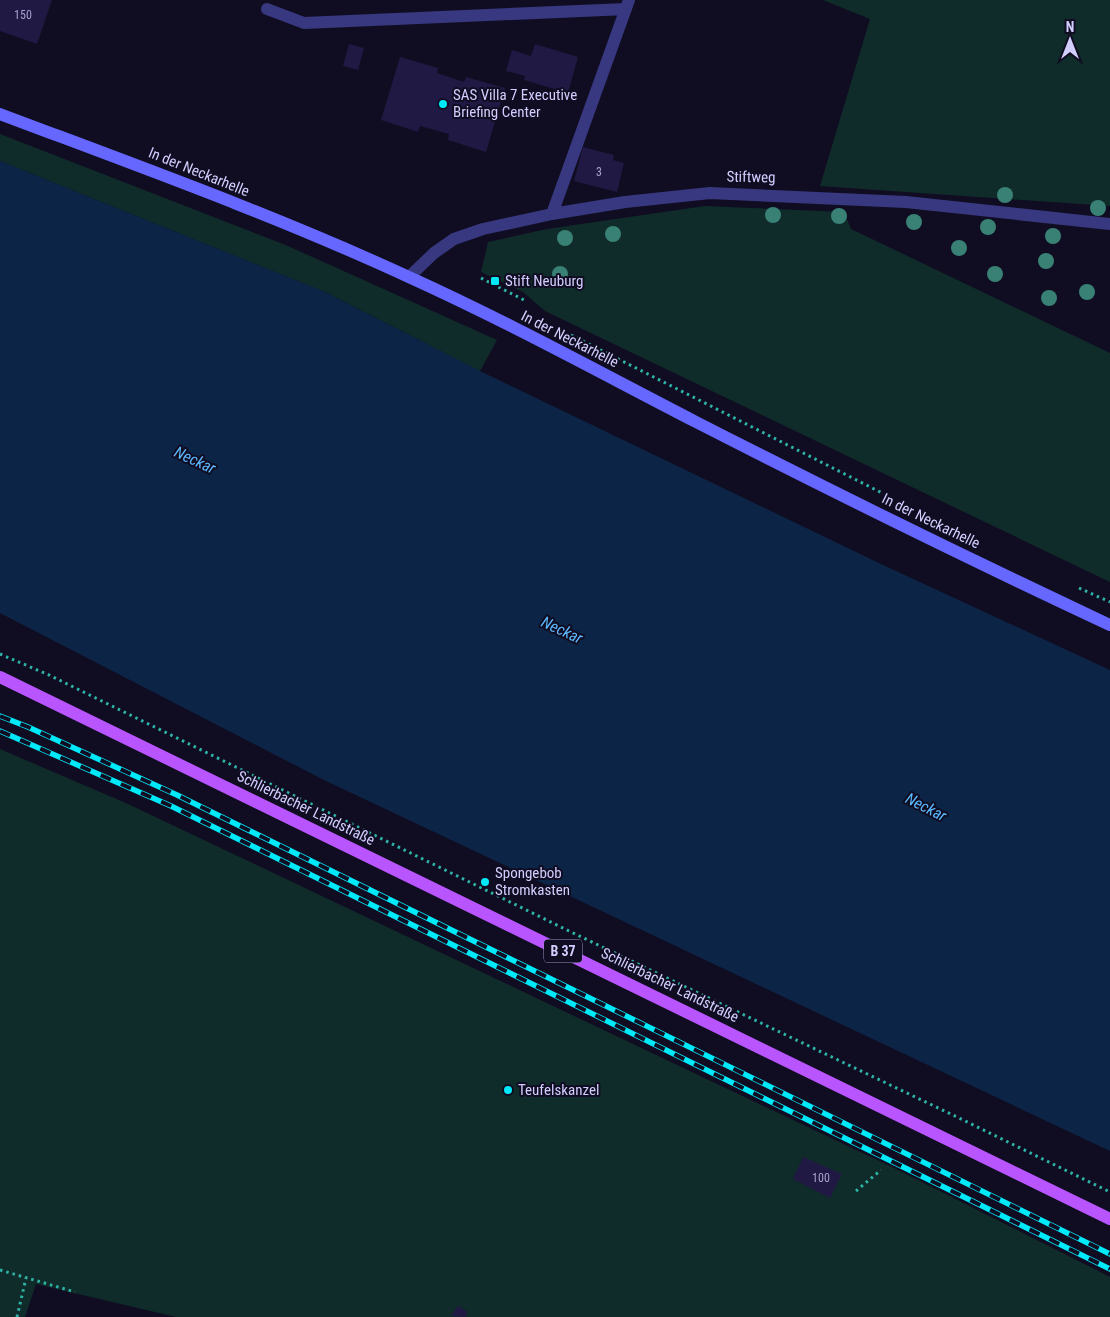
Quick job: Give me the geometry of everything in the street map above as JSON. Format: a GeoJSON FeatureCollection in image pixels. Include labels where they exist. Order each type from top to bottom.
{"type":"FeatureCollection","features":[{"type":"Feature","properties":{"kind":"main road","name":"In der Neckarhelle"},"geometry":{"type":"LineString","coordinates":[[0,114],[116,156],[409,277],[996,572],[1110,625]]}},
{"type":"Feature","properties":{"kind":"main road","name":"Schlierbacher Landstraße"},"geometry":{"type":"LineString","coordinates":[[0,677],[1110,1219]]}},
{"type":"Feature","properties":{"kind":"street"},"geometry":{"type":"LineString","coordinates":[[267,9],[304,23],[628,4],[552,214]]}},
{"type":"Feature","properties":{"kind":"street","name":"Stiftweg"},"geometry":{"type":"LineString","coordinates":[[409,277],[434,253],[454,239],[483,229],[552,214],[666,197],[710,193],[744,193],[933,204],[1110,224]]}},
{"type":"Feature","properties":{"kind":"path"},"geometry":{"type":"LineString","coordinates":[[480,278],[524,300]]}},
{"type":"Feature","properties":{"kind":"path"},"geometry":{"type":"LineString","coordinates":[[549,346],[554,335],[559,333],[576,336],[887,495]]}},
{"type":"Feature","properties":{"kind":"path"},"geometry":{"type":"LineString","coordinates":[[1074,586],[1110,602]]}},
{"type":"Feature","properties":{"kind":"path"},"geometry":{"type":"LineString","coordinates":[[0,654],[49,675],[577,936],[958,1117],[1110,1192]]}},
{"type":"Feature","properties":{"kind":"path"},"geometry":{"type":"LineString","coordinates":[[856,1191],[881,1170]]}},
{"type":"Feature","properties":{"kind":"path"},"geometry":{"type":"LineString","coordinates":[[0,1270],[74,1292]]}},
{"type":"Feature","properties":{"kind":"path"},"geometry":{"type":"LineString","coordinates":[[17,1317],[26,1278]]}},
{"type":"Feature","properties":{"kind":"green space"},"geometry":{"type":"Polygon","coordinates":[[[823,0],[1110,0],[1110,206],[820,186],[870,19],[823,0]]]}},
{"type":"Feature","properties":{"kind":"green space"},"geometry":{"type":"Polygon","coordinates":[[[0,134],[288,246],[497,340],[480,371],[325,292],[0,161],[0,134]]]}},
{"type":"Feature","properties":{"kind":"green space"},"geometry":{"type":"Polygon","coordinates":[[[705,206],[844,212],[851,229],[1110,353],[1110,582],[545,311],[523,292],[481,272],[488,242],[547,229],[705,206]]]}},
{"type":"Feature","properties":{"kind":"green space"},"geometry":{"type":"Polygon","coordinates":[[[0,749],[128,804],[894,1168],[1110,1277],[1110,1317],[176,1317],[36,1284],[25,1317],[0,1317],[0,749]]]}},
{"type":"Feature","properties":{"kind":"water","name":"Neckar"},"geometry":{"type":"Polygon","coordinates":[[[0,161],[325,292],[480,371],[883,565],[1110,670],[1110,1151],[324,780],[0,613],[0,161]]]}},
{"type":"Feature","properties":{"kind":"building"},"geometry":{"type":"Polygon","coordinates":[[[0,0],[52,0],[37,44],[0,31],[0,0]]]}},
{"type":"Feature","properties":{"kind":"building"},"geometry":{"type":"Polygon","coordinates":[[[349,44],[364,48],[358,70],[343,66],[349,44]]]}},
{"type":"Feature","properties":{"kind":"building"},"geometry":{"type":"Polygon","coordinates":[[[535,44],[578,57],[568,93],[524,80],[525,76],[506,71],[512,50],[531,56],[535,44]]]}},
{"type":"Feature","properties":{"kind":"building","name":"SAS Villa 7 Executive Briefing Center"},"geometry":{"type":"Polygon","coordinates":[[[400,57],[438,68],[437,73],[464,82],[466,77],[505,88],[486,152],[448,140],[449,134],[420,126],[418,132],[381,120],[400,57]]]}},
{"type":"Feature","properties":{"kind":"building"},"geometry":{"type":"Polygon","coordinates":[[[583,147],[614,155],[613,160],[624,163],[617,192],[574,181],[583,147]]]}},
{"type":"Feature","properties":{"kind":"building"},"geometry":{"type":"Polygon","coordinates":[[[803,1157],[842,1174],[830,1198],[793,1179],[803,1157]]]}},
{"type":"Feature","properties":{"kind":"building"},"geometry":{"type":"Polygon","coordinates":[[[458,1306],[468,1312],[465,1317],[451,1316],[458,1306]]]}},
{"type":"Feature","properties":{"kind":"railway"},"geometry":{"type":"LineString","coordinates":[[0,716],[177,795],[1110,1254]]}},
{"type":"Feature","properties":{"kind":"railway"},"geometry":{"type":"LineString","coordinates":[[0,731],[171,806],[1110,1269]]}},
{"type":"Feature","properties":{"kind":"place","name":"SAS Villa 7 Executive Briefing Center"},"geometry":{"type":"Point","coordinates":[443,104]}},
{"type":"Feature","properties":{"kind":"place","name":"Stift Neuburg"},"geometry":{"type":"Point","coordinates":[495,281]}},
{"type":"Feature","properties":{"kind":"place","name":"Spongebob Stromkasten"},"geometry":{"type":"Point","coordinates":[485,882]}},
{"type":"Feature","properties":{"kind":"place","name":"Teufelskanzel"},"geometry":{"type":"Point","coordinates":[508,1090]}}]}
